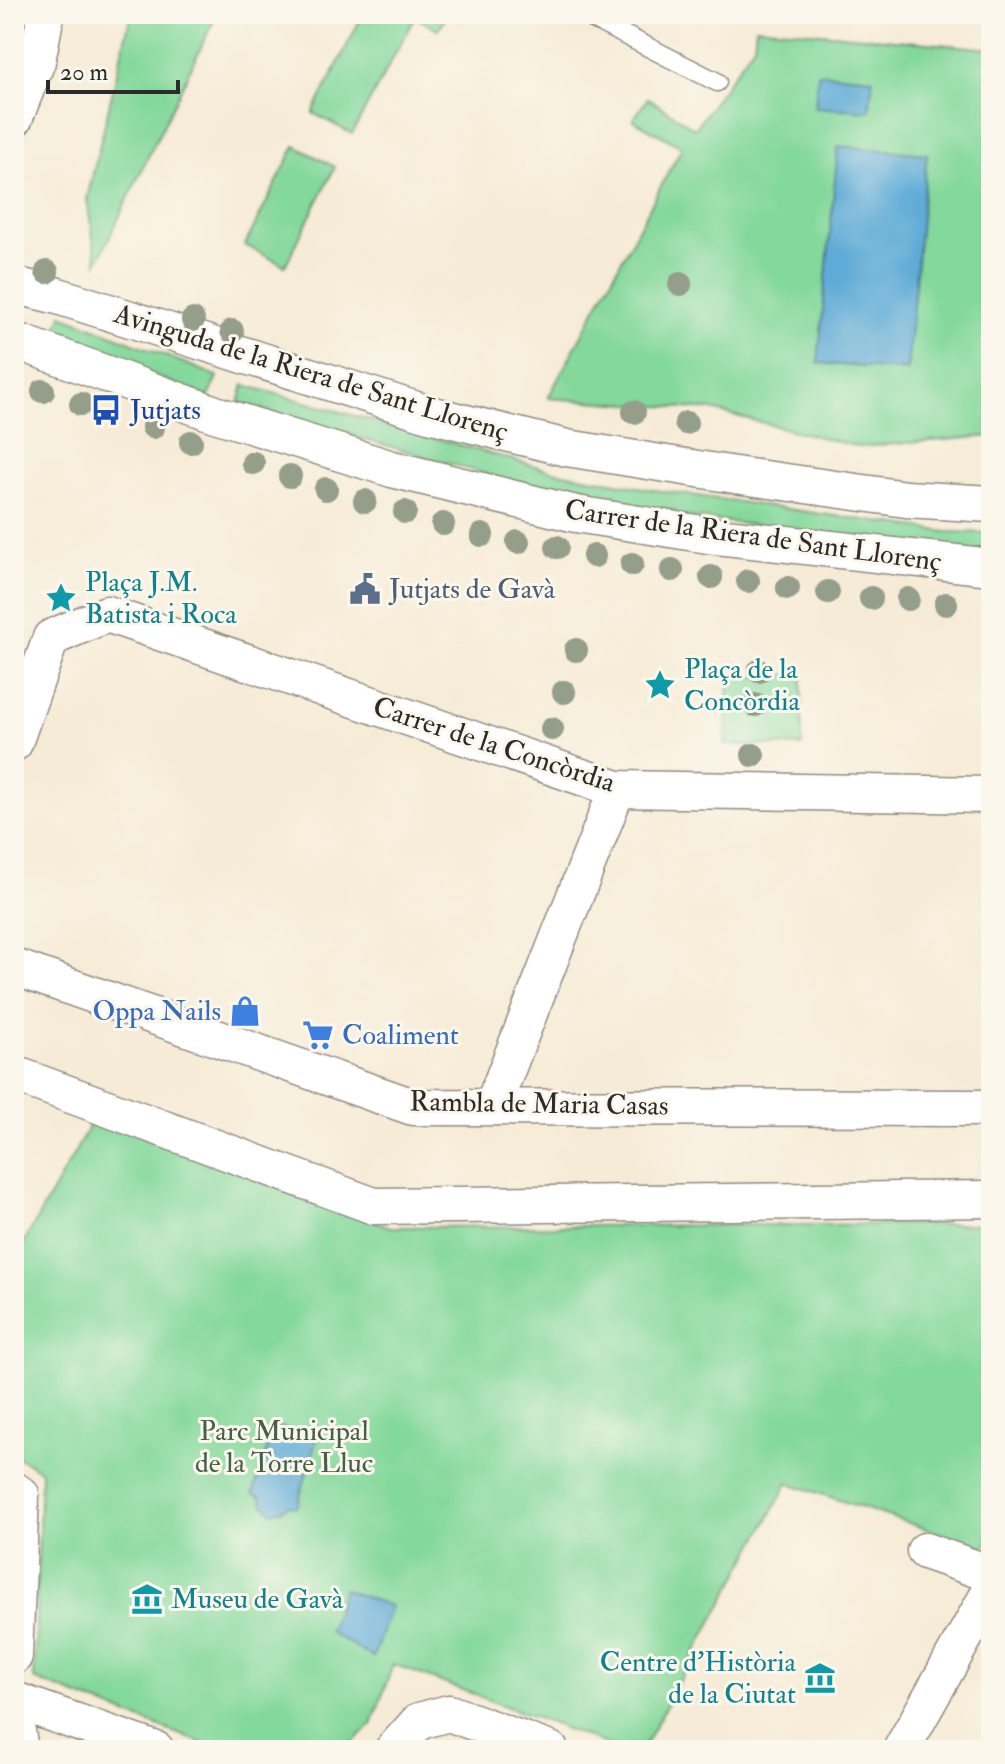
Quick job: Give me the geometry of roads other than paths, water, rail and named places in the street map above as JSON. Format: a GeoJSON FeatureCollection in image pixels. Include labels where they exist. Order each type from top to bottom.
{"type":"FeatureCollection","features":[{"type":"Feature","properties":{"kind":"street"},"geometry":{"type":"LineString","coordinates":[[14,119],[37,61],[46,14]]}},
{"type":"Feature","properties":{"kind":"street","name":"Avinguda de la Riera de Sant Llorenç"},"geometry":{"type":"LineString","coordinates":[[14,285],[429,414],[567,448],[890,497],[991,504]]}},
{"type":"Feature","properties":{"kind":"street","name":"Carrer de la Riera de Sant Llorenç"},"geometry":{"type":"LineString","coordinates":[[14,340],[215,414],[392,469],[576,514],[708,535],[991,567]]}},
{"type":"Feature","properties":{"kind":"street","name":"Carrer de la Concòrdia"},"geometry":{"type":"LineString","coordinates":[[14,743],[51,638],[107,614],[617,789],[991,795]]}},
{"type":"Feature","properties":{"kind":"street"},"geometry":{"type":"LineString","coordinates":[[493,1105],[617,789]]}},
{"type":"Feature","properties":{"kind":"street","name":"Rambla de Maria Casas"},"geometry":{"type":"LineString","coordinates":[[14,967],[413,1107],[991,1108]]}},
{"type":"Feature","properties":{"kind":"street"},"geometry":{"type":"LineString","coordinates":[[14,1074],[374,1206],[991,1199]]}},
{"type":"Feature","properties":{"kind":"street"},"geometry":{"type":"LineString","coordinates":[[14,1490],[21,1495],[14,1656]]}},
{"type":"Feature","properties":{"kind":"street"},"geometry":{"type":"LineString","coordinates":[[925,1551],[991,1574]]}},
{"type":"Feature","properties":{"kind":"street"},"geometry":{"type":"LineString","coordinates":[[901,1750],[991,1590]]}},
{"type":"Feature","properties":{"kind":"street"},"geometry":{"type":"LineString","coordinates":[[14,1700],[156,1750]]}},
{"type":"Feature","properties":{"kind":"street"},"geometry":{"type":"LineString","coordinates":[[14,1712],[20,1750]]}},
{"type":"Feature","properties":{"kind":"street"},"geometry":{"type":"LineString","coordinates":[[393,1750],[419,1721],[449,1713],[550,1750]]}},
{"type":"Feature","properties":{"kind":"lane"},"geometry":{"type":"LineString","coordinates":[[583,14],[717,82]]}},
{"type":"Feature","properties":{"kind":"water"},"geometry":{"type":"Polygon","coordinates":[[[818,73],[873,78],[869,111],[815,107],[818,73]]]}},
{"type":"Feature","properties":{"kind":"water"},"geometry":{"type":"Polygon","coordinates":[[[838,146],[927,154],[907,371],[818,363],[838,146]]]}},
{"type":"Feature","properties":{"kind":"water"},"geometry":{"type":"Polygon","coordinates":[[[274,1425],[317,1438],[297,1507],[289,1505],[272,1512],[263,1504],[261,1497],[253,1494],[274,1425]]]}},
{"type":"Feature","properties":{"kind":"water"},"geometry":{"type":"Polygon","coordinates":[[[343,1589],[391,1606],[373,1657],[329,1632],[343,1589]]]}},
{"type":"Feature","properties":{"kind":"place","name":"Jutjats"},"geometry":{"type":"Point","coordinates":[106,410]}},
{"type":"Feature","properties":{"kind":"place","name":"Jutjats de Gavà"},"geometry":{"type":"Point","coordinates":[365,589]}},
{"type":"Feature","properties":{"kind":"place","name":"Plaça J.M. Batista i Roca"},"geometry":{"type":"Point","coordinates":[61,598]}},
{"type":"Feature","properties":{"kind":"place","name":"Plaça de la Concòrdia"},"geometry":{"type":"Point","coordinates":[660,685]}},
{"type":"Feature","properties":{"kind":"place","name":"Oppa Nails"},"geometry":{"type":"Point","coordinates":[245,1011]}},
{"type":"Feature","properties":{"kind":"place","name":"Coaliment"},"geometry":{"type":"Point","coordinates":[318,1035]}},
{"type":"Feature","properties":{"kind":"place","name":"Museu de Gavà"},"geometry":{"type":"Point","coordinates":[147,1599]}},
{"type":"Feature","properties":{"kind":"place","name":"Centre d'Història de la Ciutat"},"geometry":{"type":"Point","coordinates":[820,1678]}},
{"type":"Feature","properties":{"kind":"park label","name":"Parc Municipal de la Torre Lluc"},"geometry":{"type":"Point","coordinates":[284,1447]}}]}
